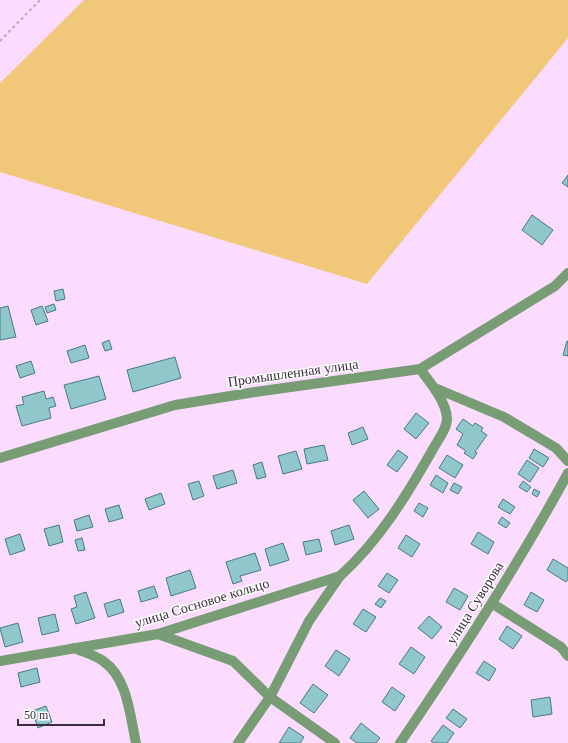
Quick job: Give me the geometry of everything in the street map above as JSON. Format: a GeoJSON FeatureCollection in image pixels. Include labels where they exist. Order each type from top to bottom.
{"type":"FeatureCollection","features":[{"type":"Feature","properties":{"kind":"street","name":"Промышленная улица"},"geometry":{"type":"LineString","coordinates":[[0,458],[175,405],[255,392],[420,369],[555,286],[568,273]]}},
{"type":"Feature","properties":{"kind":"street","name":"улица Сосновое кольцо"},"geometry":{"type":"LineString","coordinates":[[238,743],[270,697],[309,621],[340,576],[356,562],[388,522],[417,477],[443,431],[447,420],[445,409],[435,388],[420,369]]}},
{"type":"Feature","properties":{"kind":"street"},"geometry":{"type":"LineString","coordinates":[[435,388],[504,417],[556,448],[568,461]]}},
{"type":"Feature","properties":{"kind":"street","name":"улица Суворова"},"geometry":{"type":"LineString","coordinates":[[400,743],[493,604],[568,473]]}},
{"type":"Feature","properties":{"kind":"street","name":"улица Сосновое кольцо"},"geometry":{"type":"LineString","coordinates":[[0,661],[158,634],[340,576]]}},
{"type":"Feature","properties":{"kind":"street"},"geometry":{"type":"LineString","coordinates":[[493,604],[561,647],[568,656]]}},
{"type":"Feature","properties":{"kind":"street"},"geometry":{"type":"LineString","coordinates":[[158,634],[233,661],[270,697],[335,743]]}},
{"type":"Feature","properties":{"kind":"street"},"geometry":{"type":"LineString","coordinates":[[74,648],[103,660],[114,672],[123,688],[136,743]]}},
{"type":"Feature","properties":{"kind":"path"},"geometry":{"type":"LineString","coordinates":[[0,41],[40,0]]}},
{"type":"Feature","properties":{"kind":"shaded area"},"geometry":{"type":"Polygon","coordinates":[[[84,0],[568,0],[568,38],[367,284],[0,172],[0,83],[84,0]]]}},
{"type":"Feature","properties":{"kind":"building"},"geometry":{"type":"Polygon","coordinates":[[[568,175],[568,187],[562,183],[568,175]]]}},
{"type":"Feature","properties":{"kind":"building"},"geometry":{"type":"Polygon","coordinates":[[[532,215],[553,230],[542,245],[522,230],[532,215]]]}},
{"type":"Feature","properties":{"kind":"building"},"geometry":{"type":"Polygon","coordinates":[[[63,289],[65,299],[56,301],[54,291],[63,289]]]}},
{"type":"Feature","properties":{"kind":"building"},"geometry":{"type":"Polygon","coordinates":[[[54,304],[56,310],[47,313],[45,307],[54,304]]]}},
{"type":"Feature","properties":{"kind":"building"},"geometry":{"type":"Polygon","coordinates":[[[8,306],[16,337],[0,340],[0,308],[8,306]]]}},
{"type":"Feature","properties":{"kind":"building"},"geometry":{"type":"Polygon","coordinates":[[[42,306],[48,321],[36,325],[31,310],[42,306]]]}},
{"type":"Feature","properties":{"kind":"building"},"geometry":{"type":"Polygon","coordinates":[[[109,340],[112,349],[105,351],[102,343],[109,340]]]}},
{"type":"Feature","properties":{"kind":"building"},"geometry":{"type":"Polygon","coordinates":[[[568,341],[568,356],[563,355],[568,341]]]}},
{"type":"Feature","properties":{"kind":"building"},"geometry":{"type":"Polygon","coordinates":[[[85,345],[89,358],[71,363],[67,351],[85,345]]]}},
{"type":"Feature","properties":{"kind":"building"},"geometry":{"type":"Polygon","coordinates":[[[175,357],[181,378],[133,392],[127,370],[175,357]]]}},
{"type":"Feature","properties":{"kind":"building"},"geometry":{"type":"Polygon","coordinates":[[[31,361],[35,373],[20,378],[16,366],[31,361]]]}},
{"type":"Feature","properties":{"kind":"building"},"geometry":{"type":"Polygon","coordinates":[[[99,376],[106,399],[71,409],[64,385],[99,376]]]}},
{"type":"Feature","properties":{"kind":"building"},"geometry":{"type":"Polygon","coordinates":[[[44,391],[46,399],[53,397],[56,406],[49,408],[51,418],[22,426],[16,406],[24,404],[22,397],[44,391]]]}},
{"type":"Feature","properties":{"kind":"building"},"geometry":{"type":"Polygon","coordinates":[[[416,413],[429,423],[416,439],[404,429],[416,413]]]}},
{"type":"Feature","properties":{"kind":"building"},"geometry":{"type":"Polygon","coordinates":[[[463,419],[473,426],[475,423],[483,428],[481,431],[487,435],[475,452],[477,453],[473,459],[464,453],[466,451],[457,445],[463,434],[456,429],[463,419]]]}},
{"type":"Feature","properties":{"kind":"building"},"geometry":{"type":"Polygon","coordinates":[[[363,427],[368,439],[352,445],[348,433],[363,427]]]}},
{"type":"Feature","properties":{"kind":"building"},"geometry":{"type":"Polygon","coordinates":[[[324,445],[328,460],[307,464],[304,449],[324,445]]]}},
{"type":"Feature","properties":{"kind":"building"},"geometry":{"type":"Polygon","coordinates":[[[534,449],[549,458],[543,467],[529,458],[534,449]]]}},
{"type":"Feature","properties":{"kind":"building"},"geometry":{"type":"Polygon","coordinates":[[[398,450],[408,457],[397,472],[387,465],[398,450]]]}},
{"type":"Feature","properties":{"kind":"building"},"geometry":{"type":"Polygon","coordinates":[[[296,451],[302,469],[283,474],[278,456],[296,451]]]}},
{"type":"Feature","properties":{"kind":"building"},"geometry":{"type":"Polygon","coordinates":[[[447,455],[463,465],[455,478],[439,468],[447,455]]]}},
{"type":"Feature","properties":{"kind":"building"},"geometry":{"type":"Polygon","coordinates":[[[527,460],[539,468],[530,482],[518,474],[527,460]]]}},
{"type":"Feature","properties":{"kind":"building"},"geometry":{"type":"Polygon","coordinates":[[[262,462],[266,477],[257,479],[253,465],[262,462]]]}},
{"type":"Feature","properties":{"kind":"building"},"geometry":{"type":"Polygon","coordinates":[[[233,470],[237,483],[217,489],[213,476],[233,470]]]}},
{"type":"Feature","properties":{"kind":"building"},"geometry":{"type":"Polygon","coordinates":[[[436,475],[448,483],[443,493],[430,485],[436,475]]]}},
{"type":"Feature","properties":{"kind":"building"},"geometry":{"type":"Polygon","coordinates":[[[199,481],[204,496],[193,500],[188,484],[199,481]]]}},
{"type":"Feature","properties":{"kind":"building"},"geometry":{"type":"Polygon","coordinates":[[[523,481],[531,487],[527,492],[519,487],[523,481]]]}},
{"type":"Feature","properties":{"kind":"building"},"geometry":{"type":"Polygon","coordinates":[[[454,483],[462,487],[458,494],[450,490],[454,483]]]}},
{"type":"Feature","properties":{"kind":"building"},"geometry":{"type":"Polygon","coordinates":[[[534,489],[540,492],[537,497],[532,494],[534,489]]]}},
{"type":"Feature","properties":{"kind":"building"},"geometry":{"type":"Polygon","coordinates":[[[364,491],[379,509],[368,518],[353,500],[364,491]]]}},
{"type":"Feature","properties":{"kind":"building"},"geometry":{"type":"Polygon","coordinates":[[[161,493],[165,504],[149,510],[145,499],[161,493]]]}},
{"type":"Feature","properties":{"kind":"building"},"geometry":{"type":"Polygon","coordinates":[[[503,499],[515,507],[510,514],[498,507],[503,499]]]}},
{"type":"Feature","properties":{"kind":"building"},"geometry":{"type":"Polygon","coordinates":[[[419,503],[428,508],[423,517],[414,511],[419,503]]]}},
{"type":"Feature","properties":{"kind":"building"},"geometry":{"type":"Polygon","coordinates":[[[119,505],[123,518],[109,522],[105,509],[119,505]]]}},
{"type":"Feature","properties":{"kind":"building"},"geometry":{"type":"Polygon","coordinates":[[[89,515],[93,527],[77,531],[74,520],[89,515]]]}},
{"type":"Feature","properties":{"kind":"building"},"geometry":{"type":"Polygon","coordinates":[[[502,517],[510,523],[506,528],[498,523],[502,517]]]}},
{"type":"Feature","properties":{"kind":"building"},"geometry":{"type":"Polygon","coordinates":[[[59,525],[63,542],[49,546],[44,529],[59,525]]]}},
{"type":"Feature","properties":{"kind":"building"},"geometry":{"type":"Polygon","coordinates":[[[349,525],[354,539],[335,545],[331,531],[349,525]]]}},
{"type":"Feature","properties":{"kind":"building"},"geometry":{"type":"Polygon","coordinates":[[[478,532],[494,542],[488,554],[471,544],[478,532]]]}},
{"type":"Feature","properties":{"kind":"building"},"geometry":{"type":"Polygon","coordinates":[[[20,534],[25,550],[10,555],[5,539],[20,534]]]}},
{"type":"Feature","properties":{"kind":"building"},"geometry":{"type":"Polygon","coordinates":[[[406,535],[420,544],[412,557],[398,548],[406,535]]]}},
{"type":"Feature","properties":{"kind":"building"},"geometry":{"type":"Polygon","coordinates":[[[82,538],[85,550],[78,551],[75,540],[82,538]]]}},
{"type":"Feature","properties":{"kind":"building"},"geometry":{"type":"Polygon","coordinates":[[[319,539],[322,551],[306,555],[303,542],[319,539]]]}},
{"type":"Feature","properties":{"kind":"building"},"geometry":{"type":"Polygon","coordinates":[[[283,543],[289,560],[270,566],[265,549],[283,543]]]}},
{"type":"Feature","properties":{"kind":"building"},"geometry":{"type":"Polygon","coordinates":[[[255,553],[261,570],[240,576],[242,581],[233,584],[226,562],[255,553]]]}},
{"type":"Feature","properties":{"kind":"building"},"geometry":{"type":"Polygon","coordinates":[[[553,559],[568,568],[568,579],[566,582],[547,570],[553,559]]]}},
{"type":"Feature","properties":{"kind":"building"},"geometry":{"type":"Polygon","coordinates":[[[190,570],[196,588],[171,596],[166,578],[190,570]]]}},
{"type":"Feature","properties":{"kind":"building"},"geometry":{"type":"Polygon","coordinates":[[[387,573],[398,580],[389,593],[378,586],[387,573]]]}},
{"type":"Feature","properties":{"kind":"building"},"geometry":{"type":"Polygon","coordinates":[[[154,586],[158,597],[141,602],[138,591],[154,586]]]}},
{"type":"Feature","properties":{"kind":"building"},"geometry":{"type":"Polygon","coordinates":[[[454,588],[468,596],[460,610],[446,602],[454,588]]]}},
{"type":"Feature","properties":{"kind":"building"},"geometry":{"type":"Polygon","coordinates":[[[86,592],[95,618],[76,624],[71,609],[77,607],[74,596],[86,592]]]}},
{"type":"Feature","properties":{"kind":"building"},"geometry":{"type":"Polygon","coordinates":[[[531,592],[544,600],[537,612],[524,605],[531,592]]]}},
{"type":"Feature","properties":{"kind":"building"},"geometry":{"type":"Polygon","coordinates":[[[380,598],[386,601],[381,608],[375,604],[380,598]]]}},
{"type":"Feature","properties":{"kind":"building"},"geometry":{"type":"Polygon","coordinates":[[[120,599],[124,612],[108,617],[104,604],[120,599]]]}},
{"type":"Feature","properties":{"kind":"building"},"geometry":{"type":"Polygon","coordinates":[[[363,609],[376,617],[366,632],[353,624],[363,609]]]}},
{"type":"Feature","properties":{"kind":"building"},"geometry":{"type":"Polygon","coordinates":[[[55,614],[59,631],[42,635],[38,618],[55,614]]]}},
{"type":"Feature","properties":{"kind":"building"},"geometry":{"type":"Polygon","coordinates":[[[429,616],[442,627],[432,639],[418,628],[429,616]]]}},
{"type":"Feature","properties":{"kind":"building"},"geometry":{"type":"Polygon","coordinates":[[[18,623],[23,642],[5,647],[0,628],[18,623]]]}},
{"type":"Feature","properties":{"kind":"building"},"geometry":{"type":"Polygon","coordinates":[[[507,626],[522,636],[513,649],[499,639],[507,626]]]}},
{"type":"Feature","properties":{"kind":"building"},"geometry":{"type":"Polygon","coordinates":[[[411,647],[425,657],[414,674],[399,664],[411,647]]]}},
{"type":"Feature","properties":{"kind":"building"},"geometry":{"type":"Polygon","coordinates":[[[336,650],[350,659],[339,676],[325,666],[336,650]]]}},
{"type":"Feature","properties":{"kind":"building"},"geometry":{"type":"Polygon","coordinates":[[[484,661],[496,669],[489,681],[476,673],[484,661]]]}},
{"type":"Feature","properties":{"kind":"building"},"geometry":{"type":"Polygon","coordinates":[[[37,668],[40,682],[21,687],[18,673],[37,668]]]}},
{"type":"Feature","properties":{"kind":"building"},"geometry":{"type":"Polygon","coordinates":[[[313,684],[328,695],[314,713],[300,703],[313,684]]]}},
{"type":"Feature","properties":{"kind":"building"},"geometry":{"type":"Polygon","coordinates":[[[392,687],[405,696],[395,711],[382,702],[392,687]]]}},
{"type":"Feature","properties":{"kind":"building"},"geometry":{"type":"Polygon","coordinates":[[[550,697],[552,714],[533,717],[531,700],[550,697]]]}},
{"type":"Feature","properties":{"kind":"building"},"geometry":{"type":"Polygon","coordinates":[[[46,706],[52,722],[38,728],[32,711],[46,706]]]}},
{"type":"Feature","properties":{"kind":"building"},"geometry":{"type":"Polygon","coordinates":[[[453,709],[467,719],[460,728],[446,718],[453,709]]]}},
{"type":"Feature","properties":{"kind":"building"},"geometry":{"type":"Polygon","coordinates":[[[361,723],[380,738],[376,743],[357,743],[350,738],[361,723]]]}},
{"type":"Feature","properties":{"kind":"building"},"geometry":{"type":"Polygon","coordinates":[[[443,725],[454,733],[447,743],[434,743],[431,741],[443,725]]]}},
{"type":"Feature","properties":{"kind":"building"},"geometry":{"type":"Polygon","coordinates":[[[289,727],[304,737],[300,743],[279,743],[289,727]]]}}]}
